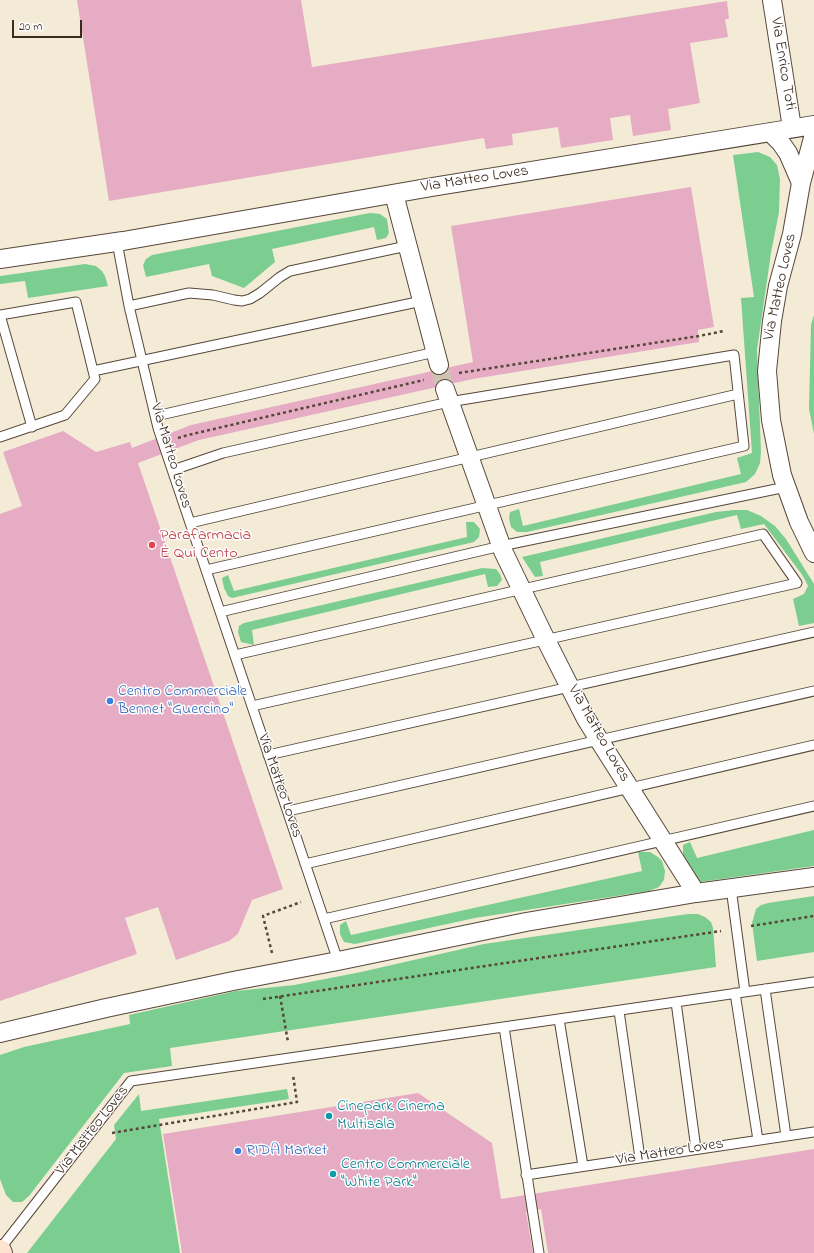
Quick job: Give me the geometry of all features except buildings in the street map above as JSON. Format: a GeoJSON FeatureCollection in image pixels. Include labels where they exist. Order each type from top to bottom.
{"type":"FeatureCollection","features":[{"type":"Feature","properties":{"kind":"street","name":"Via Enrico Toti"},"geometry":{"type":"LineString","coordinates":[[772,0],[792,128]]}},
{"type":"Feature","properties":{"kind":"street","name":"Via Matteo Loves"},"geometry":{"type":"LineString","coordinates":[[0,259],[117,242],[394,194],[814,125]]}},
{"type":"Feature","properties":{"kind":"street"},"geometry":{"type":"LineString","coordinates":[[770,132],[781,142],[788,153],[801,183]]}},
{"type":"Feature","properties":{"kind":"street","name":"Via Matteo Loves"},"geometry":{"type":"LineString","coordinates":[[814,134],[801,183],[792,234],[778,286],[772,321],[768,371],[771,420],[777,454],[786,487],[799,522],[814,553]]}},
{"type":"Feature","properties":{"kind":"street"},"geometry":{"type":"LineString","coordinates":[[394,194],[437,358]]}},
{"type":"Feature","properties":{"kind":"street","name":"Via Matteo Loves"},"geometry":{"type":"LineString","coordinates":[[447,396],[501,546],[546,640],[599,740],[696,893]]}},
{"type":"Feature","properties":{"kind":"street"},"geometry":{"type":"LineString","coordinates":[[0,1033],[106,1008],[526,922],[696,893],[814,877]]}},
{"type":"Feature","properties":{"kind":"lane","name":"Via Matteo Loves"},"geometry":{"type":"LineString","coordinates":[[117,242],[142,360],[156,416],[220,612],[338,961]]}},
{"type":"Feature","properties":{"kind":"lane"},"geometry":{"type":"LineString","coordinates":[[130,306],[189,293],[213,295],[242,301],[250,299],[260,293],[290,271],[407,246]]}},
{"type":"Feature","properties":{"kind":"lane"},"geometry":{"type":"LineString","coordinates":[[93,371],[422,301]]}},
{"type":"Feature","properties":{"kind":"lane"},"geometry":{"type":"LineString","coordinates":[[0,437],[32,427],[65,415],[95,379],[76,302],[0,315],[32,427]]}},
{"type":"Feature","properties":{"kind":"lane"},"geometry":{"type":"LineString","coordinates":[[173,470],[224,453],[447,396],[734,355],[744,446],[206,570]]}},
{"type":"Feature","properties":{"kind":"lane"},"geometry":{"type":"LineString","coordinates":[[156,416],[437,358]]}},
{"type":"Feature","properties":{"kind":"lane"},"geometry":{"type":"LineString","coordinates":[[190,522],[738,394]]}},
{"type":"Feature","properties":{"kind":"lane"},"geometry":{"type":"LineString","coordinates":[[220,612],[501,546],[786,487]]}},
{"type":"Feature","properties":{"kind":"lane"},"geometry":{"type":"LineString","coordinates":[[235,655],[763,534],[797,583],[252,706]]}},
{"type":"Feature","properties":{"kind":"lane"},"geometry":{"type":"LineString","coordinates":[[268,755],[814,632]]}},
{"type":"Feature","properties":{"kind":"lane"},"geometry":{"type":"LineString","coordinates":[[288,811],[814,691]]}},
{"type":"Feature","properties":{"kind":"lane"},"geometry":{"type":"LineString","coordinates":[[305,864],[814,745]]}},
{"type":"Feature","properties":{"kind":"lane"},"geometry":{"type":"LineString","coordinates":[[324,919],[814,806]]}},
{"type":"Feature","properties":{"kind":"lane"},"geometry":{"type":"LineString","coordinates":[[730,888],[746,992]]}},
{"type":"Feature","properties":{"kind":"lane","name":"Via Matteo Loves"},"geometry":{"type":"LineString","coordinates":[[0,1251],[131,1082],[814,982]]}},
{"type":"Feature","properties":{"kind":"lane"},"geometry":{"type":"LineString","coordinates":[[765,989],[786,1136]]}},
{"type":"Feature","properties":{"kind":"lane"},"geometry":{"type":"LineString","coordinates":[[735,993],[758,1140]]}},
{"type":"Feature","properties":{"kind":"lane"},"geometry":{"type":"LineString","coordinates":[[676,1002],[696,1149]]}},
{"type":"Feature","properties":{"kind":"lane"},"geometry":{"type":"LineString","coordinates":[[619,1011],[640,1158]]}},
{"type":"Feature","properties":{"kind":"lane"},"geometry":{"type":"LineString","coordinates":[[559,1019],[583,1166]]}},
{"type":"Feature","properties":{"kind":"lane"},"geometry":{"type":"LineString","coordinates":[[504,1027],[539,1253]]}},
{"type":"Feature","properties":{"kind":"lane","name":"Via Matteo Loves"},"geometry":{"type":"LineString","coordinates":[[526,1175],[814,1132]]}},
{"type":"Feature","properties":{"kind":"path"},"geometry":{"type":"LineString","coordinates":[[460,372],[724,331]]}},
{"type":"Feature","properties":{"kind":"path"},"geometry":{"type":"LineString","coordinates":[[188,435],[423,381]]}},
{"type":"Feature","properties":{"kind":"path"},"geometry":{"type":"LineString","coordinates":[[108,1138],[113,1132],[297,1102],[276,973],[263,916],[316,896]]}},
{"type":"Feature","properties":{"kind":"path"},"geometry":{"type":"LineString","coordinates":[[256,1000],[736,929],[814,916]]}},
{"type":"Feature","properties":{"kind":"green space"},"geometry":{"type":"Polygon","coordinates":[[[758,152],[770,157],[777,165],[780,179],[779,212],[771,253],[757,350],[761,452],[760,463],[755,474],[746,482],[527,532],[517,532],[511,527],[509,518],[510,512],[519,509],[523,526],[741,474],[737,458],[752,453],[741,298],[754,297],[733,155],[758,152]]]}},
{"type":"Feature","properties":{"kind":"green space"},"geometry":{"type":"Polygon","coordinates":[[[370,213],[380,214],[387,219],[389,233],[386,238],[377,240],[374,227],[272,249],[275,262],[244,288],[212,276],[209,264],[146,277],[143,265],[146,259],[152,255],[370,213]]]}},
{"type":"Feature","properties":{"kind":"green space"},"geometry":{"type":"Polygon","coordinates":[[[85,264],[96,266],[102,271],[108,286],[28,298],[25,281],[0,284],[0,276],[85,264]]]}},
{"type":"Feature","properties":{"kind":"green space"},"geometry":{"type":"Polygon","coordinates":[[[814,315],[814,434],[809,409],[811,325],[814,315]]]}},
{"type":"Feature","properties":{"kind":"green space"},"geometry":{"type":"Polygon","coordinates":[[[747,510],[761,516],[775,526],[786,539],[814,584],[814,623],[799,626],[793,599],[804,594],[808,586],[803,576],[764,524],[741,529],[737,515],[540,562],[543,576],[535,577],[522,557],[716,512],[747,510]]]}},
{"type":"Feature","properties":{"kind":"green space"},"geometry":{"type":"Polygon","coordinates":[[[466,522],[474,522],[480,529],[479,537],[474,542],[232,598],[228,596],[224,588],[222,578],[228,575],[234,591],[467,537],[466,522]]]}},
{"type":"Feature","properties":{"kind":"green space"},"geometry":{"type":"Polygon","coordinates":[[[482,568],[496,569],[502,580],[497,586],[488,587],[485,574],[252,630],[254,645],[241,642],[238,632],[239,626],[244,623],[482,568]]]}},
{"type":"Feature","properties":{"kind":"green space"},"geometry":{"type":"Polygon","coordinates":[[[814,830],[814,866],[700,882],[683,854],[683,845],[690,842],[697,858],[814,830]]]}},
{"type":"Feature","properties":{"kind":"green space"},"geometry":{"type":"Polygon","coordinates":[[[638,852],[650,852],[662,861],[665,871],[664,880],[659,887],[649,891],[475,918],[355,944],[344,942],[340,934],[340,925],[346,921],[351,935],[642,871],[638,852]]]}},
{"type":"Feature","properties":{"kind":"green space"},"geometry":{"type":"Polygon","coordinates":[[[814,896],[814,952],[757,961],[752,923],[756,909],[761,905],[768,903],[814,896]]]}},
{"type":"Feature","properties":{"kind":"green space"},"geometry":{"type":"Polygon","coordinates":[[[688,914],[698,914],[711,922],[713,928],[716,967],[170,1048],[172,1066],[124,1073],[29,1196],[22,1202],[13,1202],[6,1195],[0,1179],[0,1055],[24,1047],[130,1024],[129,1015],[236,991],[294,985],[361,972],[484,944],[688,914]]]}},
{"type":"Feature","properties":{"kind":"green space"},"geometry":{"type":"Polygon","coordinates":[[[287,1089],[289,1099],[159,1119],[180,1253],[27,1253],[116,1139],[114,1125],[139,1094],[141,1111],[287,1089]]]}},
{"type":"Feature","properties":{"kind":"tunnel"},"geometry":{"type":"LineString","coordinates":[[439,365],[445,389]]}},
{"type":"Feature","properties":{"kind":"place","name":"Parafarmacia È Qui Cento"},"geometry":{"type":"Point","coordinates":[152,545]}},
{"type":"Feature","properties":{"kind":"place","name":"Centro Commerciale Bennet \"Guercino\""},"geometry":{"type":"Point","coordinates":[110,701]}},
{"type":"Feature","properties":{"kind":"place","name":"Cinepark Cinema Multisala"},"geometry":{"type":"Point","coordinates":[329,1116]}},
{"type":"Feature","properties":{"kind":"place","name":"RIDA Market"},"geometry":{"type":"Point","coordinates":[238,1151]}},
{"type":"Feature","properties":{"kind":"place","name":"Centro Commerciale \"White Park\""},"geometry":{"type":"Point","coordinates":[333,1174]}}]}
